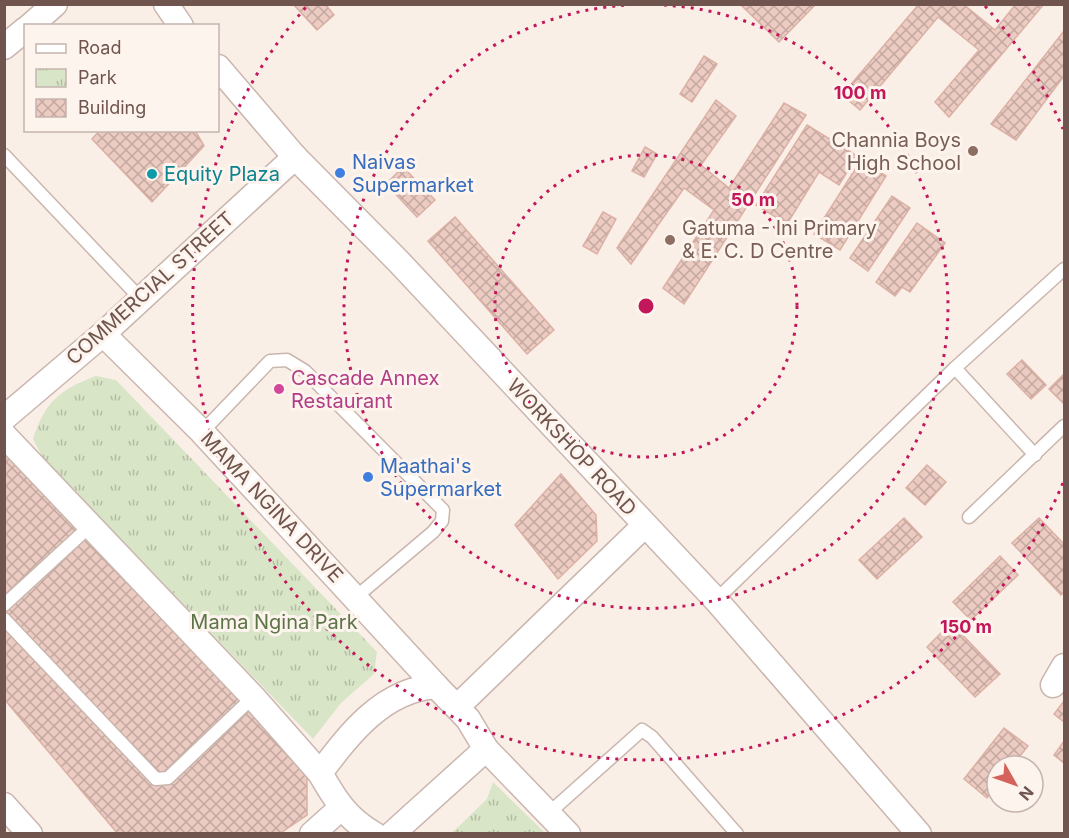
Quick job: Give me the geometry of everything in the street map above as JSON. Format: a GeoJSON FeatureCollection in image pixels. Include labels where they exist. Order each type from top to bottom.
{"type":"FeatureCollection","features":[{"type":"Feature","properties":{"kind":"street"},"geometry":{"type":"LineString","coordinates":[[32,24],[55,4]]}},
{"type":"Feature","properties":{"kind":"street"},"geometry":{"type":"LineString","coordinates":[[4,47],[24,31]]}},
{"type":"Feature","properties":{"kind":"street","name":"WORKSHOP ROAD"},"geometry":{"type":"LineString","coordinates":[[219,68],[295,157],[399,262],[716,600],[919,834]]}},
{"type":"Feature","properties":{"kind":"street","name":"COMMERCIAL STREET"},"geometry":{"type":"LineString","coordinates":[[4,418],[103,334],[139,297],[295,157]]}},
{"type":"Feature","properties":{"kind":"street","name":"MAMA NGINA DRIVE"},"geometry":{"type":"LineString","coordinates":[[103,334],[202,432],[436,686],[458,706],[486,749],[568,834]]}},
{"type":"Feature","properties":{"kind":"street"},"geometry":{"type":"LineString","coordinates":[[4,435],[253,697],[320,773],[340,808],[358,825],[374,834]]}},
{"type":"Feature","properties":{"kind":"street"},"geometry":{"type":"LineString","coordinates":[[458,706],[645,525]]}},
{"type":"Feature","properties":{"kind":"street"},"geometry":{"type":"LineString","coordinates":[[320,773],[361,723],[394,698],[414,688],[436,686]]}},
{"type":"Feature","properties":{"kind":"street"},"geometry":{"type":"LineString","coordinates":[[393,834],[486,749]]}},
{"type":"Feature","properties":{"kind":"street"},"geometry":{"type":"LineString","coordinates":[[4,805],[30,834]]}},
{"type":"Feature","properties":{"kind":"street"},"geometry":{"type":"LineString","coordinates":[[312,834],[340,808]]}},
{"type":"Feature","properties":{"kind":"lane"},"geometry":{"type":"LineString","coordinates":[[4,154],[139,297]]}},
{"type":"Feature","properties":{"kind":"lane"},"geometry":{"type":"LineString","coordinates":[[716,600],[955,368],[1065,269]]}},
{"type":"Feature","properties":{"kind":"lane"},"geometry":{"type":"LineString","coordinates":[[202,432],[270,361],[287,360],[305,371],[443,510],[442,521],[432,532],[356,597]]}},
{"type":"Feature","properties":{"kind":"lane"},"geometry":{"type":"LineString","coordinates":[[955,368],[1035,455]]}},
{"type":"Feature","properties":{"kind":"lane"},"geometry":{"type":"LineString","coordinates":[[969,517],[1065,426]]}},
{"type":"Feature","properties":{"kind":"lane"},"geometry":{"type":"LineString","coordinates":[[4,605],[90,526]]}},
{"type":"Feature","properties":{"kind":"lane"},"geometry":{"type":"LineString","coordinates":[[4,619],[156,779],[168,778],[253,697]]}},
{"type":"Feature","properties":{"kind":"lane"},"geometry":{"type":"LineString","coordinates":[[549,813],[642,730],[652,737],[737,834]]}},
{"type":"Feature","properties":{"kind":"green space","name":"Mama Ngina Park"},"geometry":{"type":"Polygon","coordinates":[[[96,376],[116,380],[377,652],[374,674],[341,703],[313,739],[43,458],[33,439],[48,406],[63,392],[96,376]]]}},
{"type":"Feature","properties":{"kind":"green space"},"geometry":{"type":"Polygon","coordinates":[[[493,782],[545,833],[452,833],[487,799],[493,782]]]}},
{"type":"Feature","properties":{"kind":"building"},"geometry":{"type":"Polygon","coordinates":[[[293,4],[325,4],[334,15],[317,30],[293,4]]]}},
{"type":"Feature","properties":{"kind":"building"},"geometry":{"type":"Polygon","coordinates":[[[740,4],[816,4],[779,42],[740,4]]]}},
{"type":"Feature","properties":{"kind":"building"},"geometry":{"type":"Polygon","coordinates":[[[919,4],[963,4],[995,30],[1016,4],[1044,4],[949,117],[935,102],[979,50],[938,17],[860,110],[842,95],[919,4]]]}},
{"type":"Feature","properties":{"kind":"building"},"geometry":{"type":"Polygon","coordinates":[[[1064,31],[1064,76],[1016,140],[991,124],[1064,31]]]}},
{"type":"Feature","properties":{"kind":"building"},"geometry":{"type":"Polygon","coordinates":[[[704,56],[717,64],[692,102],[680,94],[704,56]]]}},
{"type":"Feature","properties":{"kind":"building"},"geometry":{"type":"Polygon","coordinates":[[[716,100],[736,116],[701,165],[729,188],[784,103],[806,115],[684,304],[663,288],[714,210],[684,188],[631,264],[617,248],[716,100]]]}},
{"type":"Feature","properties":{"kind":"building"},"geometry":{"type":"Polygon","coordinates":[[[807,125],[857,156],[839,185],[819,172],[787,224],[756,205],[807,125]]]}},
{"type":"Feature","properties":{"kind":"building","name":"Equity Plaza"},"geometry":{"type":"Polygon","coordinates":[[[98,132],[196,132],[204,146],[152,202],[92,139],[98,132]]]}},
{"type":"Feature","properties":{"kind":"building"},"geometry":{"type":"Polygon","coordinates":[[[645,147],[657,154],[644,177],[632,171],[645,147]]]}},
{"type":"Feature","properties":{"kind":"building"},"geometry":{"type":"Polygon","coordinates":[[[861,160],[886,176],[840,250],[814,234],[861,160]]]}},
{"type":"Feature","properties":{"kind":"building"},"geometry":{"type":"Polygon","coordinates":[[[403,167],[435,200],[417,217],[386,184],[403,167]]]}},
{"type":"Feature","properties":{"kind":"building"},"geometry":{"type":"Polygon","coordinates":[[[892,196],[910,208],[868,271],[850,258],[892,196]]]}},
{"type":"Feature","properties":{"kind":"building"},"geometry":{"type":"Polygon","coordinates":[[[603,212],[616,219],[597,254],[583,246],[603,212]]]}},
{"type":"Feature","properties":{"kind":"building"},"geometry":{"type":"Polygon","coordinates":[[[455,217],[554,330],[527,354],[428,241],[455,217]]]}},
{"type":"Feature","properties":{"kind":"building"},"geometry":{"type":"Polygon","coordinates":[[[917,223],[945,243],[910,292],[902,287],[895,296],[876,282],[917,223]]]}},
{"type":"Feature","properties":{"kind":"building"},"geometry":{"type":"Polygon","coordinates":[[[1022,360],[1046,385],[1031,399],[1007,374],[1022,360]]]}},
{"type":"Feature","properties":{"kind":"building"},"geometry":{"type":"Polygon","coordinates":[[[1064,374],[1064,404],[1049,389],[1064,374]]]}},
{"type":"Feature","properties":{"kind":"building"},"geometry":{"type":"Polygon","coordinates":[[[4,436],[314,773],[307,779],[307,815],[279,834],[118,834],[4,699],[4,436]]]}},
{"type":"Feature","properties":{"kind":"building"},"geometry":{"type":"Polygon","coordinates":[[[927,465],[946,482],[925,505],[906,488],[927,465]]]}},
{"type":"Feature","properties":{"kind":"building"},"geometry":{"type":"Polygon","coordinates":[[[561,474],[596,515],[597,541],[558,579],[515,525],[561,474]]]}},
{"type":"Feature","properties":{"kind":"building"},"geometry":{"type":"Polygon","coordinates":[[[904,518],[922,537],[877,579],[859,560],[904,518]]]}},
{"type":"Feature","properties":{"kind":"building"},"geometry":{"type":"Polygon","coordinates":[[[1039,518],[1064,544],[1064,592],[1061,595],[1012,543],[1039,518]]]}},
{"type":"Feature","properties":{"kind":"building"},"geometry":{"type":"Polygon","coordinates":[[[1000,556],[1018,575],[971,620],[953,602],[1000,556]]]}},
{"type":"Feature","properties":{"kind":"building"},"geometry":{"type":"Polygon","coordinates":[[[951,623],[1000,674],[975,697],[927,647],[951,623]]]}},
{"type":"Feature","properties":{"kind":"building"},"geometry":{"type":"Polygon","coordinates":[[[1064,701],[1064,722],[1054,714],[1064,701]]]}},
{"type":"Feature","properties":{"kind":"building"},"geometry":{"type":"Polygon","coordinates":[[[1004,728],[1028,746],[1022,754],[985,754],[985,796],[964,779],[1004,728]]]}},
{"type":"Feature","properties":{"kind":"building"},"geometry":{"type":"Polygon","coordinates":[[[1064,741],[1064,763],[1054,755],[1064,741]]]}},
{"type":"Feature","properties":{"kind":"place","name":"Channia Boys High School"},"geometry":{"type":"Point","coordinates":[973,151]}},
{"type":"Feature","properties":{"kind":"place","name":"Naivas Supermarket"},"geometry":{"type":"Point","coordinates":[340,173]}},
{"type":"Feature","properties":{"kind":"place","name":"Equity Plaza"},"geometry":{"type":"Point","coordinates":[152,174]}},
{"type":"Feature","properties":{"kind":"place","name":"Gatuma - Ini Primary & E. C. D Centre"},"geometry":{"type":"Point","coordinates":[670,240]}},
{"type":"Feature","properties":{"kind":"place","name":"Cascade Annex Restaurant"},"geometry":{"type":"Point","coordinates":[279,389]}},
{"type":"Feature","properties":{"kind":"place","name":"Maathai's Supermarket"},"geometry":{"type":"Point","coordinates":[368,477]}}]}
